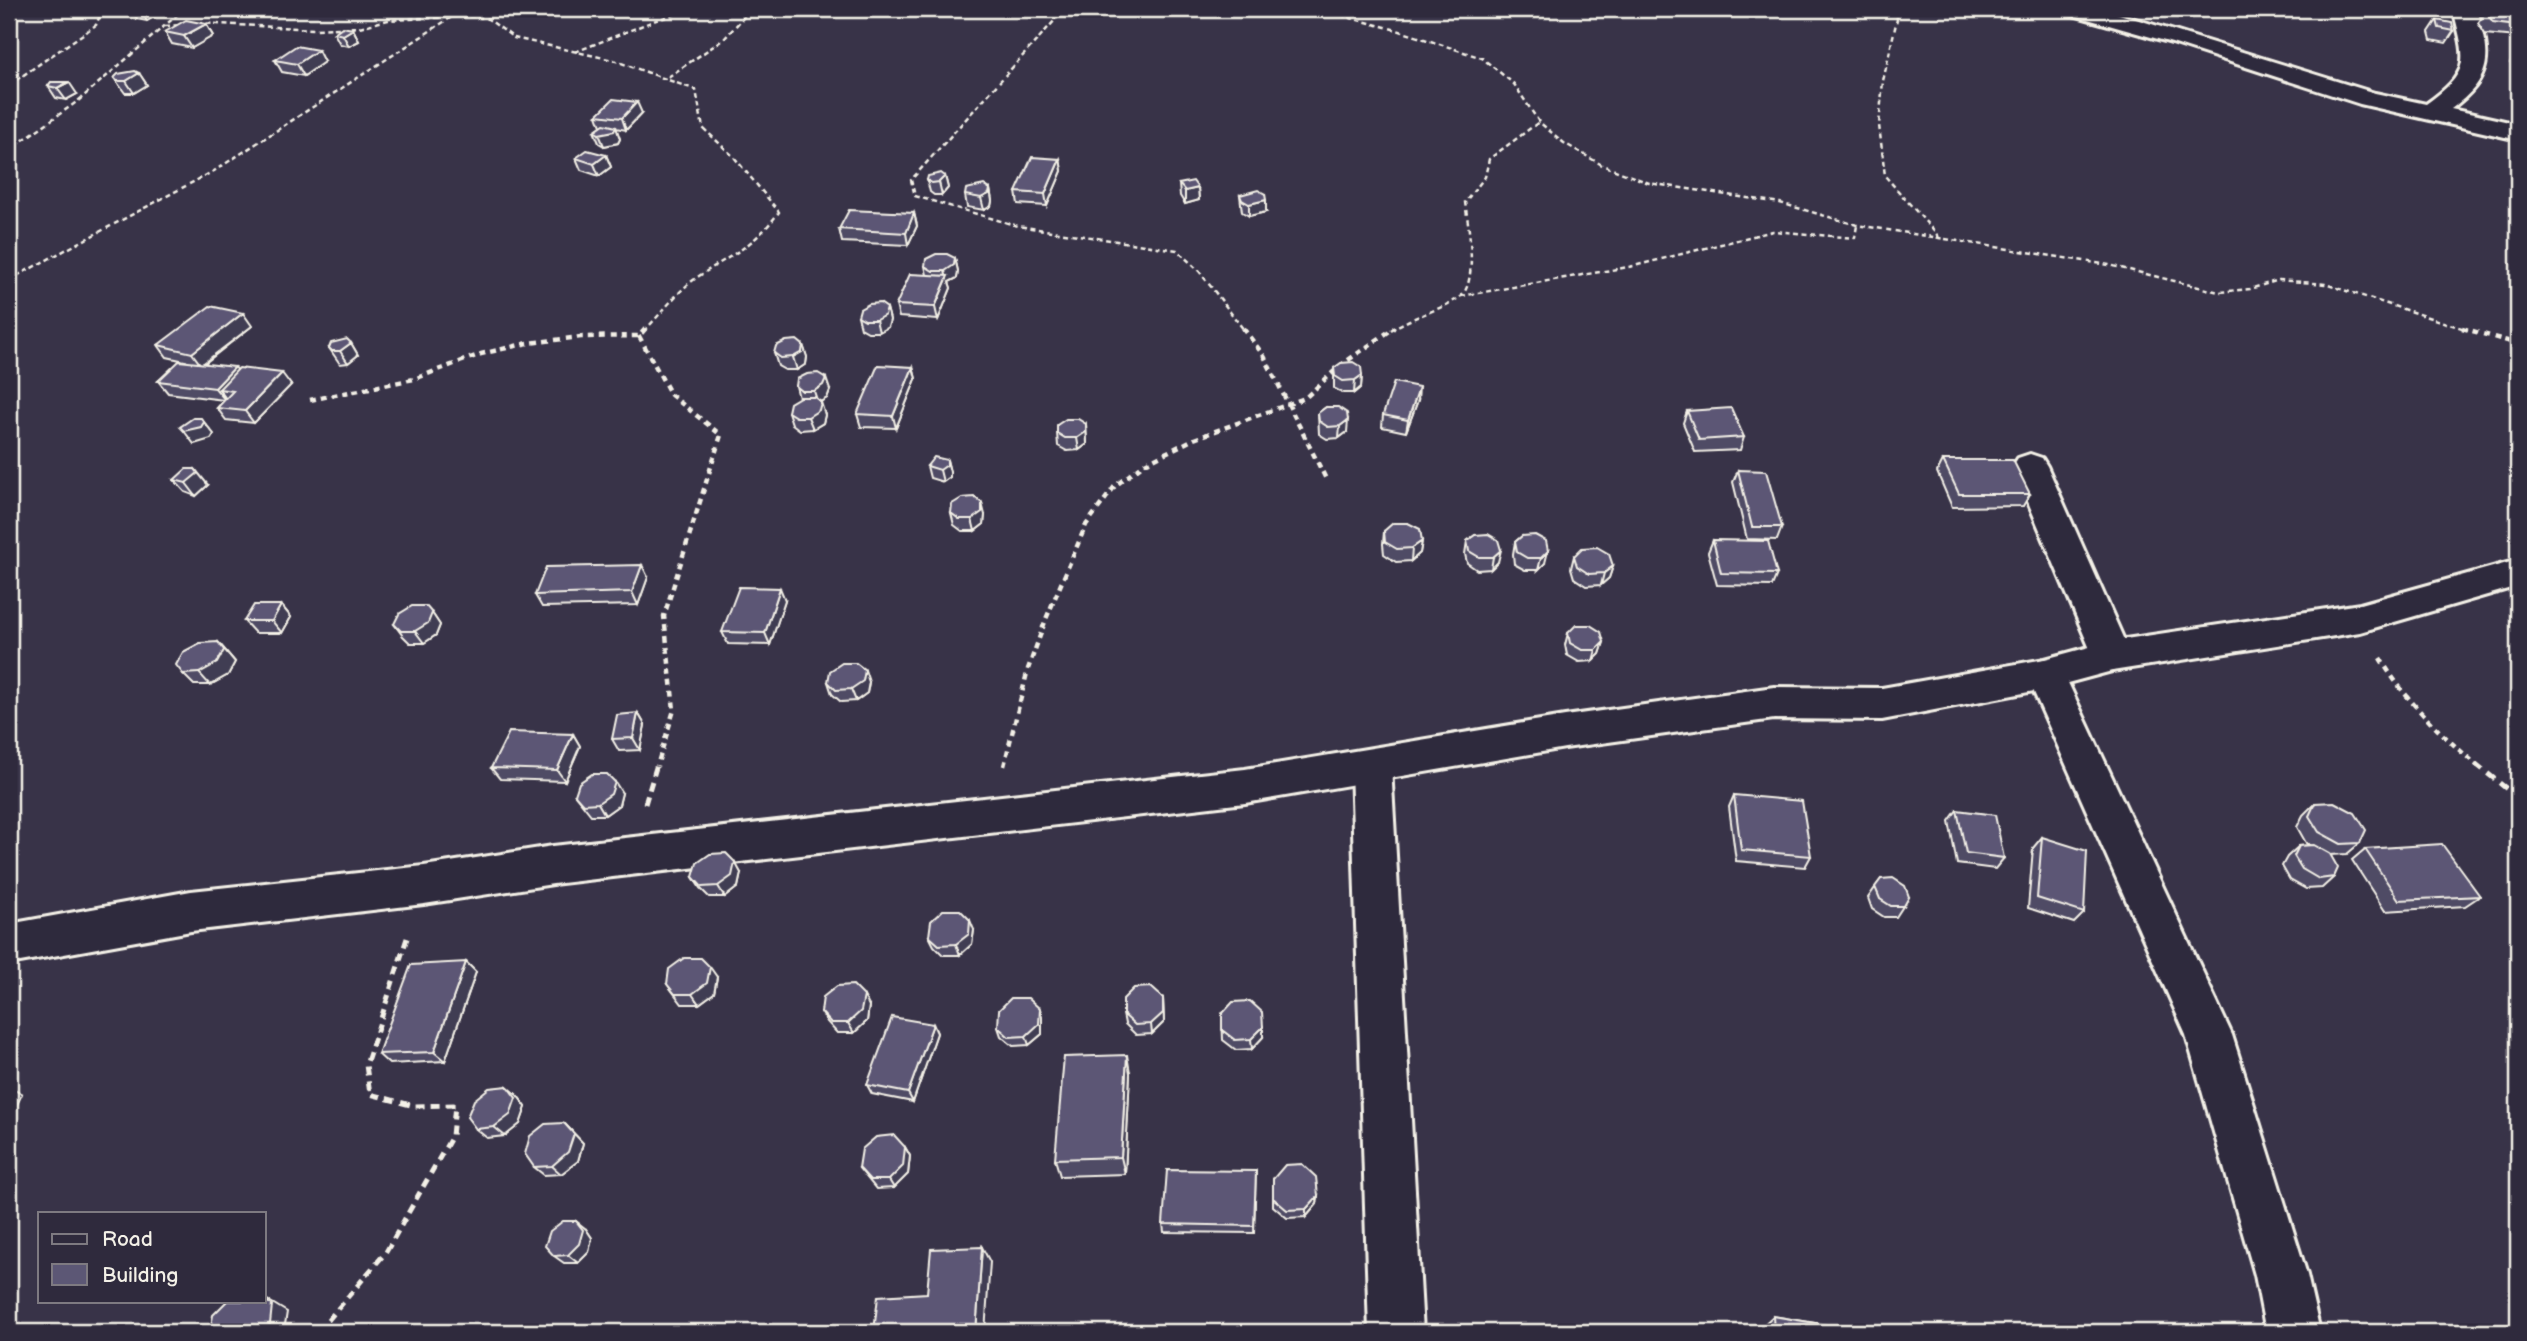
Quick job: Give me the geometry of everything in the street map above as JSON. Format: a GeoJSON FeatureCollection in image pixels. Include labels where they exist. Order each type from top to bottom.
{"type":"FeatureCollection","features":[{"type":"Feature","properties":{"kind":"street"},"geometry":{"type":"LineString","coordinates":[[2078,9],[2181,38],[2369,99],[2518,132]]}},
{"type":"Feature","properties":{"kind":"street"},"geometry":{"type":"LineString","coordinates":[[2429,114],[2466,88],[2478,58],[2465,9]]}},
{"type":"Feature","properties":{"kind":"street"},"geometry":{"type":"LineString","coordinates":[[2030,466],[2112,656]]}},
{"type":"Feature","properties":{"kind":"street"},"geometry":{"type":"LineString","coordinates":[[9,944],[191,911],[424,885],[553,865],[991,817],[1371,767],[1565,732],[1774,703],[1882,704],[2045,674],[2112,656],[2360,618],[2518,573]]}},
{"type":"Feature","properties":{"kind":"street"},"geometry":{"type":"LineString","coordinates":[[2045,674],[2209,1035],[2281,1275],[2292,1332]]}},
{"type":"Feature","properties":{"kind":"street"},"geometry":{"type":"LineString","coordinates":[[1371,767],[1396,1332]]}},
{"type":"Feature","properties":{"kind":"path"},"geometry":{"type":"LineString","coordinates":[[9,85],[96,25],[101,13],[98,9]]}},
{"type":"Feature","properties":{"kind":"path"},"geometry":{"type":"LineString","coordinates":[[9,150],[56,121],[111,76],[184,9]]}},
{"type":"Feature","properties":{"kind":"path"},"geometry":{"type":"LineString","coordinates":[[9,280],[214,171],[458,16],[464,9]]}},
{"type":"Feature","properties":{"kind":"path"},"geometry":{"type":"LineString","coordinates":[[574,53],[656,20],[694,9]]}},
{"type":"Feature","properties":{"kind":"path"},"geometry":{"type":"LineString","coordinates":[[667,78],[701,58],[730,35],[751,9]]}},
{"type":"Feature","properties":{"kind":"path"},"geometry":{"type":"LineString","coordinates":[[1065,9],[911,180],[915,196],[1018,226],[1177,250],[1199,271],[1264,356],[1327,481]]}},
{"type":"Feature","properties":{"kind":"path"},"geometry":{"type":"LineString","coordinates":[[1316,9],[1348,15],[1482,58],[1514,84],[1539,122],[1564,143],[1602,165],[1649,183],[1780,203],[1857,225],[2109,264],[2219,292],[2250,289],[2279,280],[2325,284],[2435,321],[2518,344]]}},
{"type":"Feature","properties":{"kind":"path"},"geometry":{"type":"LineString","coordinates":[[1895,9],[1897,19],[1883,81],[1879,125],[1885,176],[1940,238]]}},
{"type":"Feature","properties":{"kind":"path"},"geometry":{"type":"LineString","coordinates":[[165,26],[209,23],[316,29],[458,16],[488,19],[514,38],[613,60],[696,90],[703,128],[734,157],[779,212],[762,235],[731,259],[697,277],[639,336],[581,337],[527,343],[481,354],[414,379],[310,400]]}},
{"type":"Feature","properties":{"kind":"path"},"geometry":{"type":"LineString","coordinates":[[1461,296],[1470,281],[1470,239],[1465,202],[1485,177],[1489,159],[1539,122]]}},
{"type":"Feature","properties":{"kind":"path"},"geometry":{"type":"LineString","coordinates":[[991,817],[1028,669],[1086,525],[1115,486],[1145,463],[1194,439],[1288,402],[1305,398],[1341,365],[1406,320],[1438,309],[1461,296],[1634,266],[1773,231],[1855,238],[1857,225]]}},
{"type":"Feature","properties":{"kind":"path"},"geometry":{"type":"LineString","coordinates":[[628,858],[674,710],[664,616],[721,435],[713,423],[686,410],[660,378],[639,336]]}},
{"type":"Feature","properties":{"kind":"path"},"geometry":{"type":"LineString","coordinates":[[2360,618],[2395,687],[2453,745],[2518,799]]}},
{"type":"Feature","properties":{"kind":"path"},"geometry":{"type":"LineString","coordinates":[[318,1332],[386,1252],[452,1136],[455,1105],[414,1106],[370,1094],[366,1065],[424,885]]}},
{"type":"Feature","properties":{"kind":"building"},"geometry":{"type":"Polygon","coordinates":[[[2486,12],[2518,15],[2518,25],[2493,22],[2486,12]]]}},
{"type":"Feature","properties":{"kind":"building"},"geometry":{"type":"Polygon","coordinates":[[[186,20],[206,24],[184,36],[165,32],[186,20]]]}},
{"type":"Feature","properties":{"kind":"building"},"geometry":{"type":"Polygon","coordinates":[[[2437,20],[2452,23],[2454,31],[2439,28],[2437,20]]]}},
{"type":"Feature","properties":{"kind":"building"},"geometry":{"type":"Polygon","coordinates":[[[342,27],[353,29],[343,35],[334,33],[342,27]]]}},
{"type":"Feature","properties":{"kind":"building"},"geometry":{"type":"Polygon","coordinates":[[[296,46],[318,50],[297,64],[275,60],[296,46]]]}},
{"type":"Feature","properties":{"kind":"building"},"geometry":{"type":"Polygon","coordinates":[[[135,71],[139,73],[126,81],[117,81],[114,78],[118,74],[135,71]]]}},
{"type":"Feature","properties":{"kind":"building"},"geometry":{"type":"Polygon","coordinates":[[[51,82],[69,82],[57,88],[48,86],[51,82]]]}},
{"type":"Feature","properties":{"kind":"building"},"geometry":{"type":"Polygon","coordinates":[[[613,99],[637,102],[622,118],[597,115],[613,99]]]}},
{"type":"Feature","properties":{"kind":"building"},"geometry":{"type":"Polygon","coordinates":[[[604,124],[616,127],[614,131],[599,134],[594,131],[604,124]]]}},
{"type":"Feature","properties":{"kind":"building"},"geometry":{"type":"Polygon","coordinates":[[[587,150],[606,155],[594,164],[576,158],[587,150]]]}},
{"type":"Feature","properties":{"kind":"building"},"geometry":{"type":"Polygon","coordinates":[[[1032,157],[1060,159],[1045,194],[1016,192],[1032,157]]]}},
{"type":"Feature","properties":{"kind":"building"},"geometry":{"type":"Polygon","coordinates":[[[941,173],[945,176],[939,182],[932,183],[927,180],[928,176],[941,173]]]}},
{"type":"Feature","properties":{"kind":"building"},"geometry":{"type":"Polygon","coordinates":[[[1193,181],[1198,188],[1185,191],[1179,184],[1193,181]]]}},
{"type":"Feature","properties":{"kind":"building"},"geometry":{"type":"Polygon","coordinates":[[[984,185],[990,189],[989,194],[981,198],[965,195],[966,189],[984,185]]]}},
{"type":"Feature","properties":{"kind":"building"},"geometry":{"type":"Polygon","coordinates":[[[1258,190],[1265,194],[1266,200],[1249,204],[1242,200],[1240,195],[1258,190]]]}},
{"type":"Feature","properties":{"kind":"building"},"geometry":{"type":"Polygon","coordinates":[[[849,210],[914,213],[906,233],[839,229],[849,210]]]}},
{"type":"Feature","properties":{"kind":"building"},"geometry":{"type":"Polygon","coordinates":[[[936,254],[947,254],[955,258],[954,265],[945,271],[933,271],[925,266],[926,259],[936,254]]]}},
{"type":"Feature","properties":{"kind":"building"},"geometry":{"type":"Polygon","coordinates":[[[910,274],[948,276],[935,307],[896,305],[910,274]]]}},
{"type":"Feature","properties":{"kind":"building"},"geometry":{"type":"Polygon","coordinates":[[[880,303],[887,308],[885,315],[876,320],[865,320],[858,316],[860,309],[869,304],[880,303]]]}},
{"type":"Feature","properties":{"kind":"building"},"geometry":{"type":"Polygon","coordinates":[[[210,306],[243,313],[192,353],[158,345],[210,306]]]}},
{"type":"Feature","properties":{"kind":"building"},"geometry":{"type":"Polygon","coordinates":[[[347,339],[351,343],[340,351],[332,351],[329,348],[331,343],[347,339]]]}},
{"type":"Feature","properties":{"kind":"building"},"geometry":{"type":"Polygon","coordinates":[[[797,340],[803,345],[802,352],[793,357],[781,358],[774,353],[776,346],[797,340]]]}},
{"type":"Feature","properties":{"kind":"building"},"geometry":{"type":"Polygon","coordinates":[[[179,361],[235,367],[215,388],[158,381],[179,361]]]}},
{"type":"Feature","properties":{"kind":"building"},"geometry":{"type":"Polygon","coordinates":[[[1353,362],[1361,367],[1362,375],[1355,380],[1343,381],[1335,376],[1334,368],[1341,363],[1353,362]]]}},
{"type":"Feature","properties":{"kind":"building"},"geometry":{"type":"Polygon","coordinates":[[[878,365],[913,367],[893,416],[857,414],[878,365]]]}},
{"type":"Feature","properties":{"kind":"building"},"geometry":{"type":"Polygon","coordinates":[[[239,368],[282,373],[245,411],[217,408],[233,391],[219,389],[239,368]]]}},
{"type":"Feature","properties":{"kind":"building"},"geometry":{"type":"Polygon","coordinates":[[[818,373],[826,378],[823,385],[814,391],[802,391],[796,386],[797,379],[818,373]]]}},
{"type":"Feature","properties":{"kind":"building"},"geometry":{"type":"Polygon","coordinates":[[[1394,382],[1419,387],[1408,420],[1383,415],[1394,382]]]}},
{"type":"Feature","properties":{"kind":"building"},"geometry":{"type":"Polygon","coordinates":[[[800,397],[814,397],[821,402],[819,410],[808,417],[796,417],[788,412],[790,403],[800,397]]]}},
{"type":"Feature","properties":{"kind":"building"},"geometry":{"type":"Polygon","coordinates":[[[1326,407],[1338,407],[1347,413],[1348,420],[1340,426],[1328,427],[1319,421],[1318,413],[1326,407]]]}},
{"type":"Feature","properties":{"kind":"building"},"geometry":{"type":"Polygon","coordinates":[[[1731,408],[1744,437],[1699,440],[1687,411],[1731,408]]]}},
{"type":"Feature","properties":{"kind":"building"},"geometry":{"type":"Polygon","coordinates":[[[193,418],[201,418],[204,422],[201,427],[184,431],[180,427],[193,418]]]}},
{"type":"Feature","properties":{"kind":"building"},"geometry":{"type":"Polygon","coordinates":[[[1066,419],[1078,419],[1086,424],[1086,432],[1077,438],[1065,438],[1057,433],[1057,425],[1066,419]]]}},
{"type":"Feature","properties":{"kind":"building"},"geometry":{"type":"Polygon","coordinates":[[[934,457],[947,460],[947,465],[940,470],[927,466],[934,457]]]}},
{"type":"Feature","properties":{"kind":"building"},"geometry":{"type":"Polygon","coordinates":[[[1943,460],[2013,460],[2030,494],[1959,494],[1943,460]]]}},
{"type":"Feature","properties":{"kind":"building"},"geometry":{"type":"Polygon","coordinates":[[[186,469],[195,469],[198,473],[186,483],[174,480],[186,469]]]}},
{"type":"Feature","properties":{"kind":"building"},"geometry":{"type":"Polygon","coordinates":[[[1738,470],[1766,471],[1782,527],[1752,527],[1738,470]]]}},
{"type":"Feature","properties":{"kind":"building"},"geometry":{"type":"Polygon","coordinates":[[[974,497],[982,503],[982,512],[972,519],[959,519],[951,513],[952,504],[962,498],[974,497]]]}},
{"type":"Feature","properties":{"kind":"building"},"geometry":{"type":"Polygon","coordinates":[[[1393,523],[1408,523],[1420,529],[1422,541],[1412,548],[1397,549],[1385,542],[1384,531],[1393,523]]]}},
{"type":"Feature","properties":{"kind":"building"},"geometry":{"type":"Polygon","coordinates":[[[1488,534],[1498,540],[1501,550],[1493,557],[1479,557],[1469,551],[1467,541],[1475,535],[1488,534]]]}},
{"type":"Feature","properties":{"kind":"building"},"geometry":{"type":"Polygon","coordinates":[[[1535,535],[1546,541],[1548,551],[1541,558],[1527,558],[1517,552],[1515,542],[1522,536],[1535,535]]]}},
{"type":"Feature","properties":{"kind":"building"},"geometry":{"type":"Polygon","coordinates":[[[1713,540],[1768,541],[1777,574],[1721,573],[1713,540]]]}},
{"type":"Feature","properties":{"kind":"building"},"geometry":{"type":"Polygon","coordinates":[[[1597,547],[1609,554],[1613,566],[1604,573],[1589,574],[1577,566],[1574,556],[1582,548],[1597,547]]]}},
{"type":"Feature","properties":{"kind":"building"},"geometry":{"type":"Polygon","coordinates":[[[642,565],[632,592],[535,595],[546,567],[642,565]]]}},
{"type":"Feature","properties":{"kind":"building"},"geometry":{"type":"Polygon","coordinates":[[[739,587],[780,588],[765,633],[722,632],[739,587]]]}},
{"type":"Feature","properties":{"kind":"building"},"geometry":{"type":"Polygon","coordinates":[[[254,605],[281,605],[272,621],[244,621],[254,605]]]}},
{"type":"Feature","properties":{"kind":"building"},"geometry":{"type":"Polygon","coordinates":[[[412,606],[426,606],[432,613],[428,623],[415,631],[401,631],[394,624],[399,614],[412,606]]]}},
{"type":"Feature","properties":{"kind":"building"},"geometry":{"type":"Polygon","coordinates":[[[1576,625],[1590,625],[1601,632],[1604,642],[1596,650],[1582,650],[1570,643],[1568,633],[1576,625]]]}},
{"type":"Feature","properties":{"kind":"building"},"geometry":{"type":"Polygon","coordinates":[[[218,642],[224,650],[217,663],[199,673],[183,674],[176,665],[183,652],[200,643],[218,642]]]}},
{"type":"Feature","properties":{"kind":"building"},"geometry":{"type":"Polygon","coordinates":[[[842,663],[856,663],[865,670],[863,681],[851,689],[836,690],[828,682],[830,671],[842,663]]]}},
{"type":"Feature","properties":{"kind":"building"},"geometry":{"type":"Polygon","coordinates":[[[638,713],[633,738],[612,739],[617,715],[638,713]]]}},
{"type":"Feature","properties":{"kind":"building"},"geometry":{"type":"Polygon","coordinates":[[[509,732],[573,734],[557,770],[491,768],[509,732]]]}},
{"type":"Feature","properties":{"kind":"building"},"geometry":{"type":"Polygon","coordinates":[[[592,774],[607,774],[615,782],[611,794],[598,803],[583,804],[575,795],[579,783],[592,774]]]}},
{"type":"Feature","properties":{"kind":"building"},"geometry":{"type":"Polygon","coordinates":[[[1734,795],[1802,801],[1811,856],[1741,850],[1734,795]]]}},
{"type":"Feature","properties":{"kind":"building"},"geometry":{"type":"Polygon","coordinates":[[[2334,802],[2355,813],[2366,830],[2360,843],[2341,844],[2319,832],[2309,816],[2315,803],[2334,802]]]}},
{"type":"Feature","properties":{"kind":"building"},"geometry":{"type":"Polygon","coordinates":[[[1957,810],[1995,815],[2004,858],[1966,853],[1957,810]]]}},
{"type":"Feature","properties":{"kind":"building"},"geometry":{"type":"Polygon","coordinates":[[[2042,837],[2087,851],[2084,913],[2037,898],[2042,837]]]}},
{"type":"Feature","properties":{"kind":"building"},"geometry":{"type":"Polygon","coordinates":[[[2442,844],[2480,896],[2399,900],[2365,849],[2442,844]]]}},
{"type":"Feature","properties":{"kind":"building"},"geometry":{"type":"Polygon","coordinates":[[[2314,845],[2330,854],[2338,868],[2334,877],[2319,879],[2302,869],[2294,856],[2299,846],[2314,845]]]}},
{"type":"Feature","properties":{"kind":"building"},"geometry":{"type":"Polygon","coordinates":[[[726,853],[735,862],[732,876],[718,886],[702,887],[693,877],[697,863],[710,854],[726,853]]]}},
{"type":"Feature","properties":{"kind":"building"},"geometry":{"type":"Polygon","coordinates":[[[1893,878],[1905,886],[1909,897],[1904,906],[1891,906],[1880,899],[1875,887],[1881,879],[1893,878]]]}},
{"type":"Feature","properties":{"kind":"building"},"geometry":{"type":"Polygon","coordinates":[[[943,910],[960,910],[970,920],[969,934],[956,944],[939,945],[929,936],[931,921],[943,910]]]}},
{"type":"Feature","properties":{"kind":"building"},"geometry":{"type":"Polygon","coordinates":[[[684,958],[701,958],[710,967],[707,983],[692,994],[675,994],[667,984],[669,969],[684,958]]]}},
{"type":"Feature","properties":{"kind":"building"},"geometry":{"type":"Polygon","coordinates":[[[466,962],[434,1052],[378,1054],[411,965],[466,962]]]}},
{"type":"Feature","properties":{"kind":"building"},"geometry":{"type":"Polygon","coordinates":[[[853,985],[864,996],[861,1011],[848,1023],[831,1023],[821,1012],[823,997],[837,986],[853,985]]]}},
{"type":"Feature","properties":{"kind":"building"},"geometry":{"type":"Polygon","coordinates":[[[1151,987],[1163,998],[1163,1013],[1151,1024],[1135,1025],[1123,1014],[1123,999],[1134,988],[1151,987]]]}},
{"type":"Feature","properties":{"kind":"building"},"geometry":{"type":"Polygon","coordinates":[[[1011,998],[1028,998],[1040,1009],[1039,1024],[1026,1036],[1009,1037],[998,1027],[999,1010],[1011,998]]]}},
{"type":"Feature","properties":{"kind":"building"},"geometry":{"type":"Polygon","coordinates":[[[1250,1001],[1262,1012],[1263,1027],[1251,1039],[1235,1040],[1222,1030],[1222,1014],[1233,1002],[1250,1001]]]}},
{"type":"Feature","properties":{"kind":"building"},"geometry":{"type":"Polygon","coordinates":[[[892,1017],[933,1024],[908,1093],[867,1085],[892,1017]]]}},
{"type":"Feature","properties":{"kind":"building"},"geometry":{"type":"Polygon","coordinates":[[[1127,1055],[1121,1157],[1055,1159],[1064,1057],[1127,1055]]]}},
{"type":"Feature","properties":{"kind":"building"},"geometry":{"type":"Polygon","coordinates":[[[507,1086],[516,1098],[510,1115],[494,1127],[476,1129],[467,1117],[474,1100],[489,1088],[507,1086]]]}},
{"type":"Feature","properties":{"kind":"building"},"geometry":{"type":"Polygon","coordinates":[[[564,1123],[574,1134],[568,1152],[552,1166],[534,1167],[525,1154],[530,1136],[545,1124],[564,1123]]]}},
{"type":"Feature","properties":{"kind":"building"},"geometry":{"type":"Polygon","coordinates":[[[894,1135],[905,1147],[903,1166],[889,1180],[870,1180],[859,1168],[862,1149],[876,1137],[894,1135]]]}},
{"type":"Feature","properties":{"kind":"building"},"geometry":{"type":"Polygon","coordinates":[[[1302,1164],[1316,1177],[1318,1196],[1306,1209],[1287,1210],[1273,1198],[1273,1179],[1285,1165],[1302,1164]]]}},
{"type":"Feature","properties":{"kind":"building"},"geometry":{"type":"Polygon","coordinates":[[[1167,1170],[1256,1171],[1254,1226],[1163,1224],[1167,1170]]]}},
{"type":"Feature","properties":{"kind":"building"},"geometry":{"type":"Polygon","coordinates":[[[563,1221],[576,1221],[583,1230],[579,1244],[568,1255],[554,1256],[545,1246],[550,1231],[563,1221]]]}},
{"type":"Feature","properties":{"kind":"building"},"geometry":{"type":"Polygon","coordinates":[[[982,1247],[976,1332],[874,1332],[878,1296],[927,1293],[931,1249],[982,1247]]]}},
{"type":"Feature","properties":{"kind":"building"},"geometry":{"type":"Polygon","coordinates":[[[266,1301],[272,1305],[270,1324],[262,1332],[210,1332],[213,1315],[226,1302],[266,1301]]]}},
{"type":"Feature","properties":{"kind":"building"},"geometry":{"type":"Polygon","coordinates":[[[1773,1316],[1869,1332],[1774,1332],[1773,1316]]]}}]}
